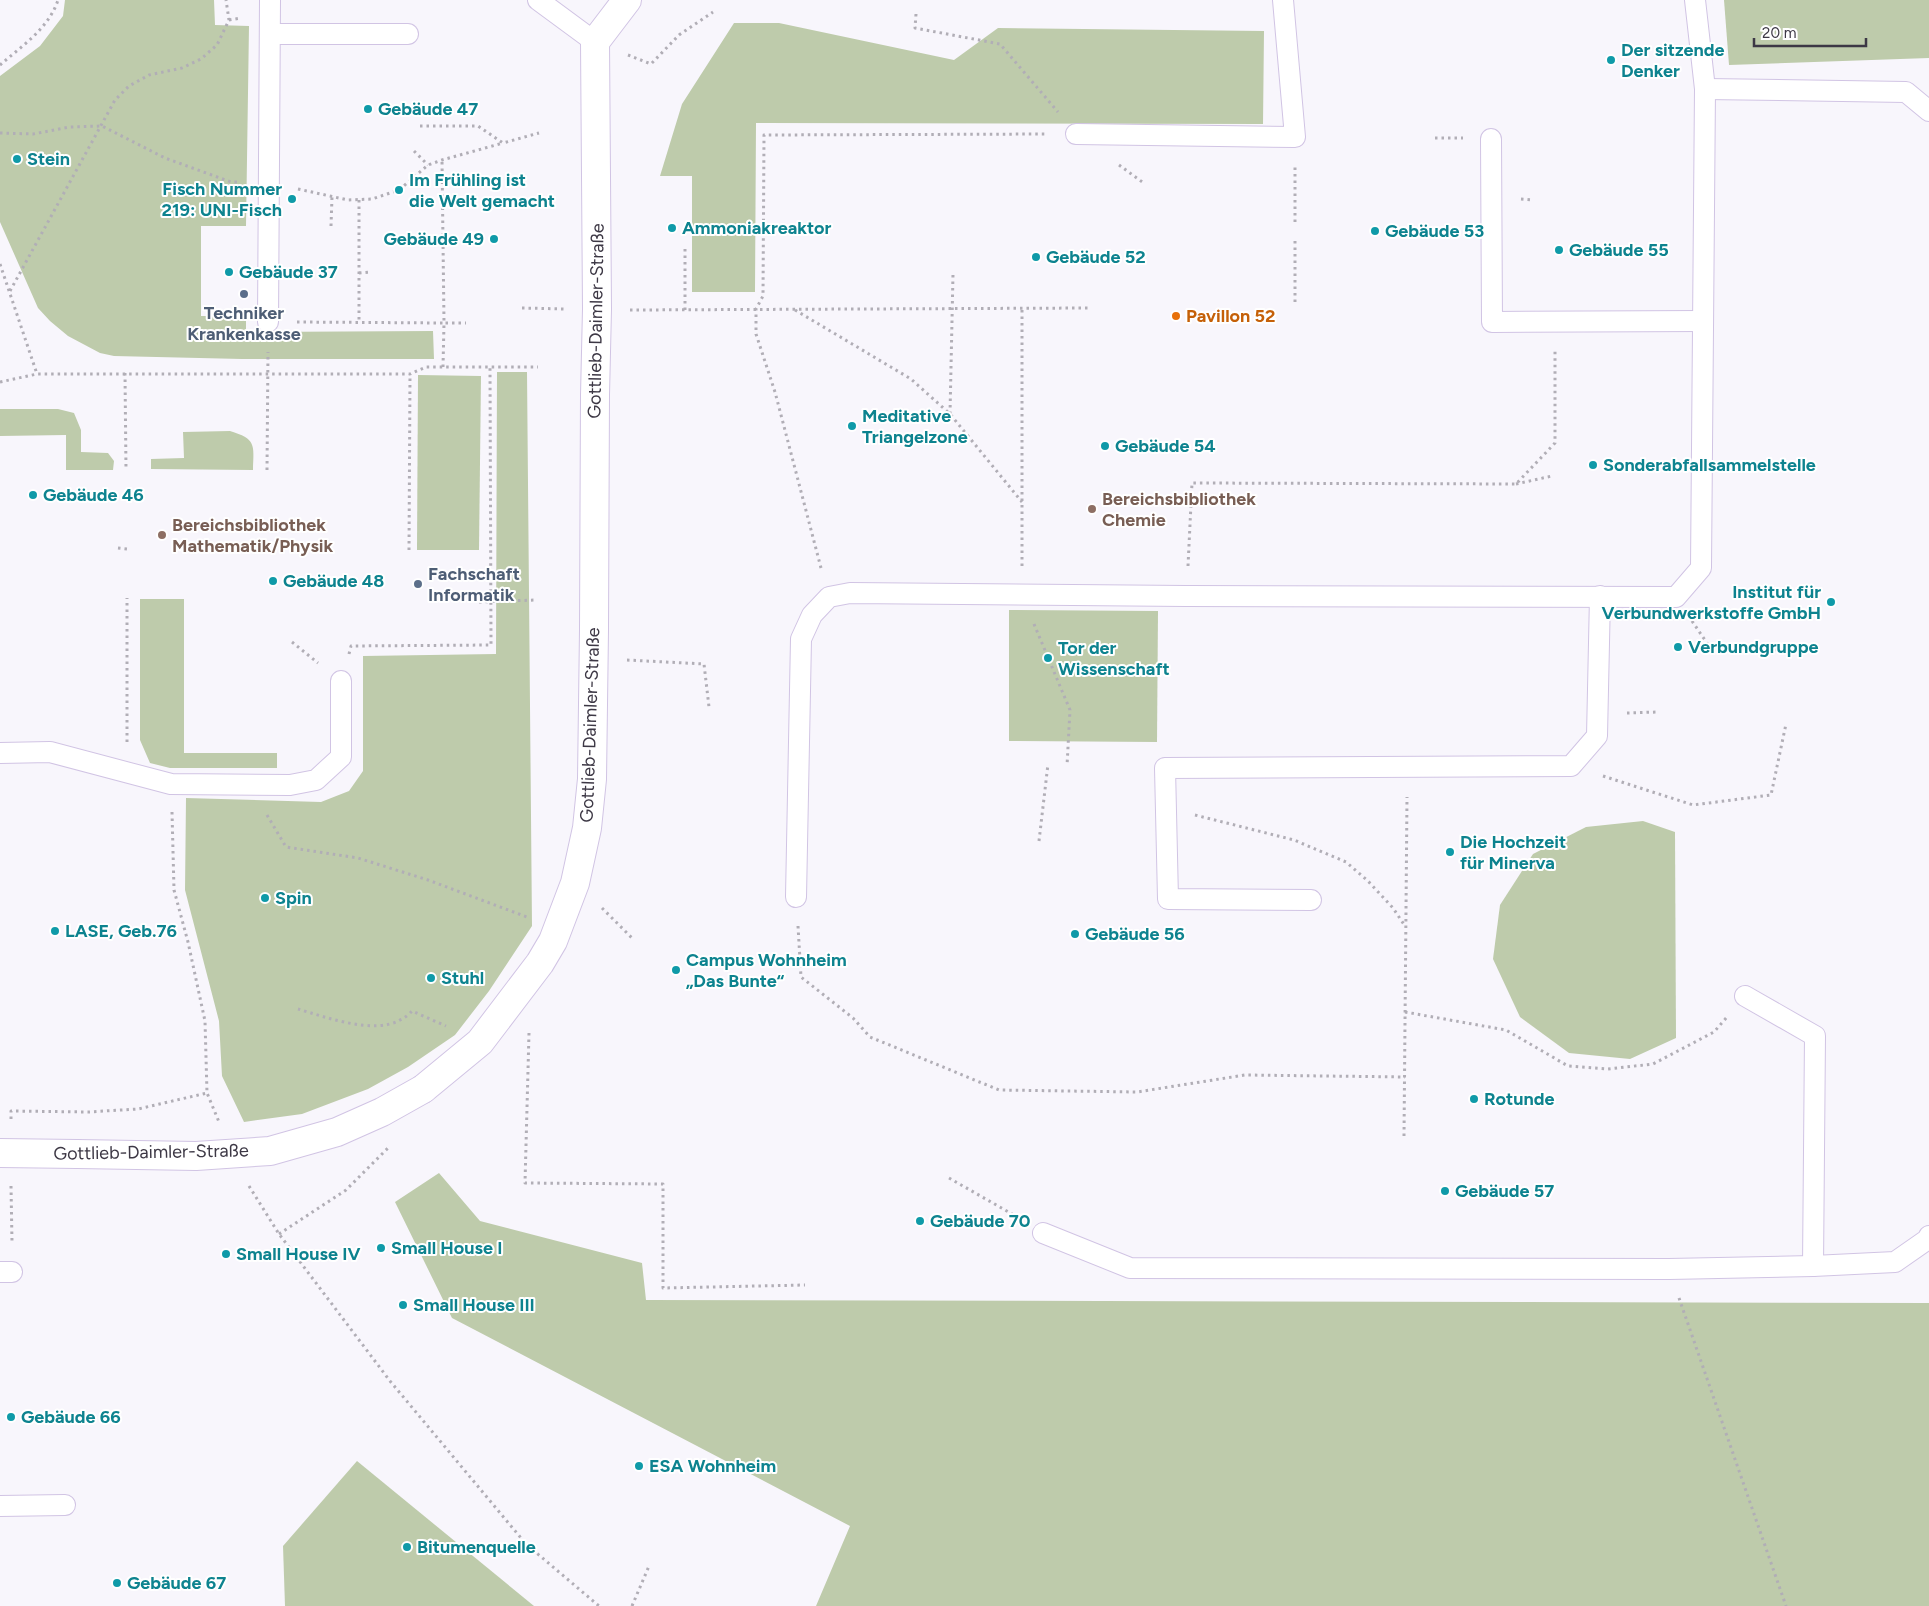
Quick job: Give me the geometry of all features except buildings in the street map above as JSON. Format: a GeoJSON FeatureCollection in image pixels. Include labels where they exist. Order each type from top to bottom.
{"type":"FeatureCollection","features":[{"type":"Feature","properties":{"kind":"street"},"geometry":{"type":"LineString","coordinates":[[595,42],[626,0]]}},
{"type":"Feature","properties":{"kind":"street","name":"Gottlieb-Daimler-Straße"},"geometry":{"type":"LineString","coordinates":[[6,1153],[196,1156],[270,1151],[337,1132],[382,1112],[423,1089],[480,1042],[540,963],[553,941],[575,883],[588,828],[592,779],[597,309],[595,42]]}},
{"type":"Feature","properties":{"kind":"lane"},"geometry":{"type":"LineString","coordinates":[[268,322],[270,0]]}},
{"type":"Feature","properties":{"kind":"lane"},"geometry":{"type":"LineString","coordinates":[[538,0],[595,42]]}},
{"type":"Feature","properties":{"kind":"lane"},"geometry":{"type":"LineString","coordinates":[[1076,134],[1295,137],[1283,0]]}},
{"type":"Feature","properties":{"kind":"lane"},"geometry":{"type":"LineString","coordinates":[[796,897],[801,639],[812,615],[829,597],[850,592],[1186,596],[1676,597],[1701,568],[1705,89],[1695,0]]}},
{"type":"Feature","properties":{"kind":"lane"},"geometry":{"type":"LineString","coordinates":[[271,34],[408,34]]}},
{"type":"Feature","properties":{"kind":"lane"},"geometry":{"type":"LineString","coordinates":[[1705,89],[1906,92],[1929,111]]}},
{"type":"Feature","properties":{"kind":"lane"},"geometry":{"type":"LineString","coordinates":[[1491,139],[1492,322],[1703,322]]}},
{"type":"Feature","properties":{"kind":"lane"},"geometry":{"type":"LineString","coordinates":[[1311,900],[1168,899],[1165,768],[1571,766],[1597,736],[1600,596]]}},
{"type":"Feature","properties":{"kind":"lane"},"geometry":{"type":"LineString","coordinates":[[0,753],[50,752],[171,784],[290,785],[316,780],[341,757],[341,681]]}},
{"type":"Feature","properties":{"kind":"lane"},"geometry":{"type":"LineString","coordinates":[[1745,996],[1815,1036],[1814,1266]]}},
{"type":"Feature","properties":{"kind":"lane"},"geometry":{"type":"LineString","coordinates":[[1043,1232],[1130,1268],[1669,1269],[1814,1266],[1895,1262],[1928,1239],[1929,1236]]}},
{"type":"Feature","properties":{"kind":"lane"},"geometry":{"type":"LineString","coordinates":[[0,1506],[65,1505]]}},
{"type":"Feature","properties":{"kind":"path"},"geometry":{"type":"LineString","coordinates":[[0,64],[26,44],[46,23],[54,14],[58,0]]}},
{"type":"Feature","properties":{"kind":"path"},"geometry":{"type":"LineString","coordinates":[[10,292],[115,100],[129,86],[149,74],[182,68],[201,59],[217,45],[229,20],[226,0]]}},
{"type":"Feature","properties":{"kind":"path"},"geometry":{"type":"LineString","coordinates":[[625,54],[651,64],[679,36],[712,12]]}},
{"type":"Feature","properties":{"kind":"path"},"geometry":{"type":"LineString","coordinates":[[916,14],[916,28],[1000,44],[1076,134]]}},
{"type":"Feature","properties":{"kind":"path"},"geometry":{"type":"LineString","coordinates":[[0,133],[33,134],[70,127],[102,126]]}},
{"type":"Feature","properties":{"kind":"path"},"geometry":{"type":"LineString","coordinates":[[420,126],[478,126],[503,143]]}},
{"type":"Feature","properties":{"kind":"path"},"geometry":{"type":"LineString","coordinates":[[443,367],[442,160],[539,133]]}},
{"type":"Feature","properties":{"kind":"path"},"geometry":{"type":"LineString","coordinates":[[829,597],[775,392],[756,334],[756,309],[763,296],[764,135],[1076,134]]}},
{"type":"Feature","properties":{"kind":"path"},"geometry":{"type":"LineString","coordinates":[[1295,137],[1295,222]]}},
{"type":"Feature","properties":{"kind":"path"},"geometry":{"type":"LineString","coordinates":[[414,151],[428,165]]}},
{"type":"Feature","properties":{"kind":"path"},"geometry":{"type":"LineString","coordinates":[[331,226],[332,197]]}},
{"type":"Feature","properties":{"kind":"path"},"geometry":{"type":"LineString","coordinates":[[359,200],[359,323]]}},
{"type":"Feature","properties":{"kind":"path"},"geometry":{"type":"LineString","coordinates":[[1294,241],[1295,304]]}},
{"type":"Feature","properties":{"kind":"path"},"geometry":{"type":"LineString","coordinates":[[685,248],[685,310]]}},
{"type":"Feature","properties":{"kind":"path"},"geometry":{"type":"LineString","coordinates":[[0,264],[37,374]]}},
{"type":"Feature","properties":{"kind":"path"},"geometry":{"type":"LineString","coordinates":[[359,272],[371,272]]}},
{"type":"Feature","properties":{"kind":"path"},"geometry":{"type":"LineString","coordinates":[[950,414],[953,274]]}},
{"type":"Feature","properties":{"kind":"path"},"geometry":{"type":"LineString","coordinates":[[522,308],[568,309]]}},
{"type":"Feature","properties":{"kind":"path"},"geometry":{"type":"LineString","coordinates":[[622,310],[1088,308]]}},
{"type":"Feature","properties":{"kind":"path"},"geometry":{"type":"LineString","coordinates":[[1022,309],[1022,594],[1070,710],[1067,766]]}},
{"type":"Feature","properties":{"kind":"path"},"geometry":{"type":"LineString","coordinates":[[795,310],[911,379],[950,414],[1023,502]]}},
{"type":"Feature","properties":{"kind":"path"},"geometry":{"type":"LineString","coordinates":[[268,322],[466,323]]}},
{"type":"Feature","properties":{"kind":"path"},"geometry":{"type":"LineString","coordinates":[[1516,484],[1555,443],[1555,322]]}},
{"type":"Feature","properties":{"kind":"path"},"geometry":{"type":"LineString","coordinates":[[267,470],[268,357]]}},
{"type":"Feature","properties":{"kind":"path"},"geometry":{"type":"LineString","coordinates":[[0,382],[37,374],[410,374],[426,367],[538,367]]}},
{"type":"Feature","properties":{"kind":"path"},"geometry":{"type":"LineString","coordinates":[[341,681],[351,646],[491,645],[490,367]]}},
{"type":"Feature","properties":{"kind":"path"},"geometry":{"type":"LineString","coordinates":[[125,373],[126,470]]}},
{"type":"Feature","properties":{"kind":"path"},"geometry":{"type":"LineString","coordinates":[[409,550],[410,374]]}},
{"type":"Feature","properties":{"kind":"path"},"geometry":{"type":"LineString","coordinates":[[1186,596],[1192,483],[1516,484],[1552,476]]}},
{"type":"Feature","properties":{"kind":"path"},"geometry":{"type":"LineString","coordinates":[[118,548],[127,549]]}},
{"type":"Feature","properties":{"kind":"path"},"geometry":{"type":"LineString","coordinates":[[1676,597],[1711,649],[1796,650]]}},
{"type":"Feature","properties":{"kind":"path"},"geometry":{"type":"LineString","coordinates":[[126,773],[127,598]]}},
{"type":"Feature","properties":{"kind":"path"},"geometry":{"type":"LineString","coordinates":[[479,602],[535,600]]}},
{"type":"Feature","properties":{"kind":"path"},"geometry":{"type":"LineString","coordinates":[[626,660],[704,664],[708,707]]}},
{"type":"Feature","properties":{"kind":"path"},"geometry":{"type":"LineString","coordinates":[[1571,766],[1694,805],[1771,796],[1786,724]]}},
{"type":"Feature","properties":{"kind":"path"},"geometry":{"type":"LineString","coordinates":[[1039,841],[1048,764]]}},
{"type":"Feature","properties":{"kind":"path"},"geometry":{"type":"LineString","coordinates":[[1404,1136],[1408,766]]}},
{"type":"Feature","properties":{"kind":"path"},"geometry":{"type":"LineString","coordinates":[[171,784],[174,890],[188,942],[205,1021],[207,1093],[220,1125]]}},
{"type":"Feature","properties":{"kind":"path"},"geometry":{"type":"LineString","coordinates":[[249,784],[286,847],[358,858],[428,880],[528,918]]}},
{"type":"Feature","properties":{"kind":"path"},"geometry":{"type":"LineString","coordinates":[[1194,814],[1294,840],[1346,862],[1368,881],[1393,908],[1406,928]]}},
{"type":"Feature","properties":{"kind":"path"},"geometry":{"type":"LineString","coordinates":[[796,897],[801,977],[853,1018],[870,1037],[999,1090],[1137,1092],[1245,1075],[1405,1076]]}},
{"type":"Feature","properties":{"kind":"path"},"geometry":{"type":"LineString","coordinates":[[598,904],[632,938]]}},
{"type":"Feature","properties":{"kind":"path"},"geometry":{"type":"LineString","coordinates":[[1405,1012],[1506,1030],[1568,1066],[1608,1069],[1653,1064],[1714,1032],[1745,996]]}},
{"type":"Feature","properties":{"kind":"path"},"geometry":{"type":"LineString","coordinates":[[298,1009],[361,1024],[384,1025],[400,1020],[412,1011]]}},
{"type":"Feature","properties":{"kind":"path"},"geometry":{"type":"LineString","coordinates":[[529,1025],[525,1183],[664,1184],[663,1288],[805,1285]]}},
{"type":"Feature","properties":{"kind":"path"},"geometry":{"type":"LineString","coordinates":[[999,1090],[999,1097]]}},
{"type":"Feature","properties":{"kind":"path"},"geometry":{"type":"LineString","coordinates":[[11,1111],[88,1112],[138,1109],[207,1093]]}},
{"type":"Feature","properties":{"kind":"path"},"geometry":{"type":"LineString","coordinates":[[279,1234],[346,1190],[395,1140]]}},
{"type":"Feature","properties":{"kind":"path"},"geometry":{"type":"LineString","coordinates":[[6,1153],[6,1272]]}},
{"type":"Feature","properties":{"kind":"path"},"geometry":{"type":"LineString","coordinates":[[949,1178],[1043,1232]]}},
{"type":"Feature","properties":{"kind":"path"},"geometry":{"type":"LineString","coordinates":[[250,1186],[279,1234],[390,1381],[526,1544],[599,1606]]}},
{"type":"Feature","properties":{"kind":"path"},"geometry":{"type":"LineString","coordinates":[[1669,1269],[1786,1606]]}},
{"type":"Feature","properties":{"kind":"path"},"geometry":{"type":"LineString","coordinates":[[632,1606],[649,1566]]}},
{"type":"Feature","properties":{"kind":"green space"},"geometry":{"type":"Polygon","coordinates":[[[65,0],[214,0],[215,25],[249,26],[246,226],[201,226],[201,316],[246,316],[246,332],[433,331],[434,359],[242,359],[114,356],[100,353],[68,336],[50,321],[38,308],[0,222],[0,76],[40,46],[63,16],[65,0]]]}},
{"type":"Feature","properties":{"kind":"green space"},"geometry":{"type":"Polygon","coordinates":[[[1724,0],[1929,0],[1929,58],[1729,65],[1724,0]]]}},
{"type":"Feature","properties":{"kind":"green space"},"geometry":{"type":"Polygon","coordinates":[[[734,23],[779,23],[954,60],[998,28],[1264,31],[1263,124],[756,123],[755,292],[692,292],[692,176],[660,176],[682,104],[734,23]]]}},
{"type":"Feature","properties":{"kind":"green space"},"geometry":{"type":"Polygon","coordinates":[[[497,372],[527,372],[532,926],[489,991],[455,1035],[408,1067],[368,1089],[302,1114],[244,1122],[222,1076],[219,1021],[185,890],[186,798],[321,802],[349,791],[363,771],[363,656],[496,654],[497,372]]]}},
{"type":"Feature","properties":{"kind":"green space"},"geometry":{"type":"Polygon","coordinates":[[[418,375],[481,376],[479,550],[417,550],[418,375]]]}},
{"type":"Feature","properties":{"kind":"green space"},"geometry":{"type":"Polygon","coordinates":[[[0,409],[58,409],[74,413],[81,430],[81,452],[108,453],[114,461],[113,470],[66,470],[66,435],[0,436],[0,409]]]}},
{"type":"Feature","properties":{"kind":"green space"},"geometry":{"type":"Polygon","coordinates":[[[230,431],[245,437],[252,444],[253,470],[151,469],[151,459],[184,458],[183,432],[230,431]]]}},
{"type":"Feature","properties":{"kind":"green space"},"geometry":{"type":"Polygon","coordinates":[[[140,599],[184,599],[184,753],[277,753],[277,768],[170,768],[150,763],[140,740],[140,599]]]}},
{"type":"Feature","properties":{"kind":"green space"},"geometry":{"type":"Polygon","coordinates":[[[1009,610],[1158,611],[1157,742],[1009,741],[1009,610]]]}},
{"type":"Feature","properties":{"kind":"green space"},"geometry":{"type":"Polygon","coordinates":[[[1643,821],[1675,832],[1676,1038],[1630,1059],[1569,1053],[1520,1017],[1493,959],[1500,905],[1533,854],[1586,827],[1643,821]]]}},
{"type":"Feature","properties":{"kind":"green space"},"geometry":{"type":"Polygon","coordinates":[[[439,1173],[480,1221],[642,1263],[646,1300],[1929,1303],[1929,1606],[816,1606],[850,1526],[452,1318],[395,1202],[439,1173]]]}},
{"type":"Feature","properties":{"kind":"green space"},"geometry":{"type":"Polygon","coordinates":[[[357,1461],[534,1606],[285,1606],[283,1546],[357,1461]]]}},
{"type":"Feature","properties":{"kind":"place","name":"Der sitzende Denker"},"geometry":{"type":"Point","coordinates":[1611,60]}},
{"type":"Feature","properties":{"kind":"place","name":"Gebäude 47"},"geometry":{"type":"Point","coordinates":[368,109]}},
{"type":"Feature","properties":{"kind":"place","name":"Stein"},"geometry":{"type":"Point","coordinates":[17,159]}},
{"type":"Feature","properties":{"kind":"place","name":"Im Frühling ist die Welt gemacht"},"geometry":{"type":"Point","coordinates":[399,190]}},
{"type":"Feature","properties":{"kind":"place","name":"Fisch Nummer 219: UNI-Fisch"},"geometry":{"type":"Point","coordinates":[292,199]}},
{"type":"Feature","properties":{"kind":"place","name":"Ammoniakreaktor"},"geometry":{"type":"Point","coordinates":[672,228]}},
{"type":"Feature","properties":{"kind":"place","name":"Gebäude 53"},"geometry":{"type":"Point","coordinates":[1375,231]}},
{"type":"Feature","properties":{"kind":"place","name":"Gebäude 49"},"geometry":{"type":"Point","coordinates":[494,239]}},
{"type":"Feature","properties":{"kind":"place","name":"Gebäude 55"},"geometry":{"type":"Point","coordinates":[1559,250]}},
{"type":"Feature","properties":{"kind":"place","name":"Gebäude 52"},"geometry":{"type":"Point","coordinates":[1036,257]}},
{"type":"Feature","properties":{"kind":"place","name":"Gebäude 37"},"geometry":{"type":"Point","coordinates":[229,272]}},
{"type":"Feature","properties":{"kind":"place","name":"Techniker Krankenkasse"},"geometry":{"type":"Point","coordinates":[244,294]}},
{"type":"Feature","properties":{"kind":"place","name":"Pavillon 52"},"geometry":{"type":"Point","coordinates":[1176,316]}},
{"type":"Feature","properties":{"kind":"place","name":"Meditative Triangelzone"},"geometry":{"type":"Point","coordinates":[852,426]}},
{"type":"Feature","properties":{"kind":"place","name":"Gebäude 54"},"geometry":{"type":"Point","coordinates":[1105,446]}},
{"type":"Feature","properties":{"kind":"place","name":"Sonderabfallsammelstelle"},"geometry":{"type":"Point","coordinates":[1593,465]}},
{"type":"Feature","properties":{"kind":"place","name":"Gebäude 46"},"geometry":{"type":"Point","coordinates":[33,495]}},
{"type":"Feature","properties":{"kind":"place","name":"Bereichsbibliothek Chemie"},"geometry":{"type":"Point","coordinates":[1092,509]}},
{"type":"Feature","properties":{"kind":"place","name":"Bereichsbibliothek Mathematik/Physik"},"geometry":{"type":"Point","coordinates":[162,535]}},
{"type":"Feature","properties":{"kind":"place","name":"Gebäude 48"},"geometry":{"type":"Point","coordinates":[273,581]}},
{"type":"Feature","properties":{"kind":"place","name":"Fachschaft Informatik"},"geometry":{"type":"Point","coordinates":[418,584]}},
{"type":"Feature","properties":{"kind":"place","name":"Institut für Verbundwerkstoffe GmbH"},"geometry":{"type":"Point","coordinates":[1831,602]}},
{"type":"Feature","properties":{"kind":"place","name":"Verbundgruppe"},"geometry":{"type":"Point","coordinates":[1678,647]}},
{"type":"Feature","properties":{"kind":"place","name":"Tor der Wissenschaft"},"geometry":{"type":"Point","coordinates":[1048,658]}},
{"type":"Feature","properties":{"kind":"place","name":"Die Hochzeit für Minerva"},"geometry":{"type":"Point","coordinates":[1450,852]}},
{"type":"Feature","properties":{"kind":"place","name":"Spin"},"geometry":{"type":"Point","coordinates":[265,898]}},
{"type":"Feature","properties":{"kind":"place","name":"LASE, Geb.76"},"geometry":{"type":"Point","coordinates":[55,931]}},
{"type":"Feature","properties":{"kind":"place","name":"Gebäude 56"},"geometry":{"type":"Point","coordinates":[1075,934]}},
{"type":"Feature","properties":{"kind":"place","name":"Campus Wohnheim „Das Bunte“"},"geometry":{"type":"Point","coordinates":[676,970]}},
{"type":"Feature","properties":{"kind":"place","name":"Stuhl"},"geometry":{"type":"Point","coordinates":[431,978]}},
{"type":"Feature","properties":{"kind":"place","name":"Rotunde"},"geometry":{"type":"Point","coordinates":[1474,1099]}},
{"type":"Feature","properties":{"kind":"place","name":"Gebäude 57"},"geometry":{"type":"Point","coordinates":[1445,1191]}},
{"type":"Feature","properties":{"kind":"place","name":"Gebäude 70"},"geometry":{"type":"Point","coordinates":[920,1221]}},
{"type":"Feature","properties":{"kind":"place","name":"Small House I"},"geometry":{"type":"Point","coordinates":[381,1248]}},
{"type":"Feature","properties":{"kind":"place","name":"Small House IV"},"geometry":{"type":"Point","coordinates":[226,1254]}},
{"type":"Feature","properties":{"kind":"place","name":"Small House III"},"geometry":{"type":"Point","coordinates":[403,1305]}},
{"type":"Feature","properties":{"kind":"place","name":"Gebäude 66"},"geometry":{"type":"Point","coordinates":[11,1417]}},
{"type":"Feature","properties":{"kind":"place","name":"ESA Wohnheim"},"geometry":{"type":"Point","coordinates":[639,1466]}},
{"type":"Feature","properties":{"kind":"place","name":"Bitumenquelle"},"geometry":{"type":"Point","coordinates":[407,1547]}},
{"type":"Feature","properties":{"kind":"place","name":"Gebäude 67"},"geometry":{"type":"Point","coordinates":[117,1583]}}]}
